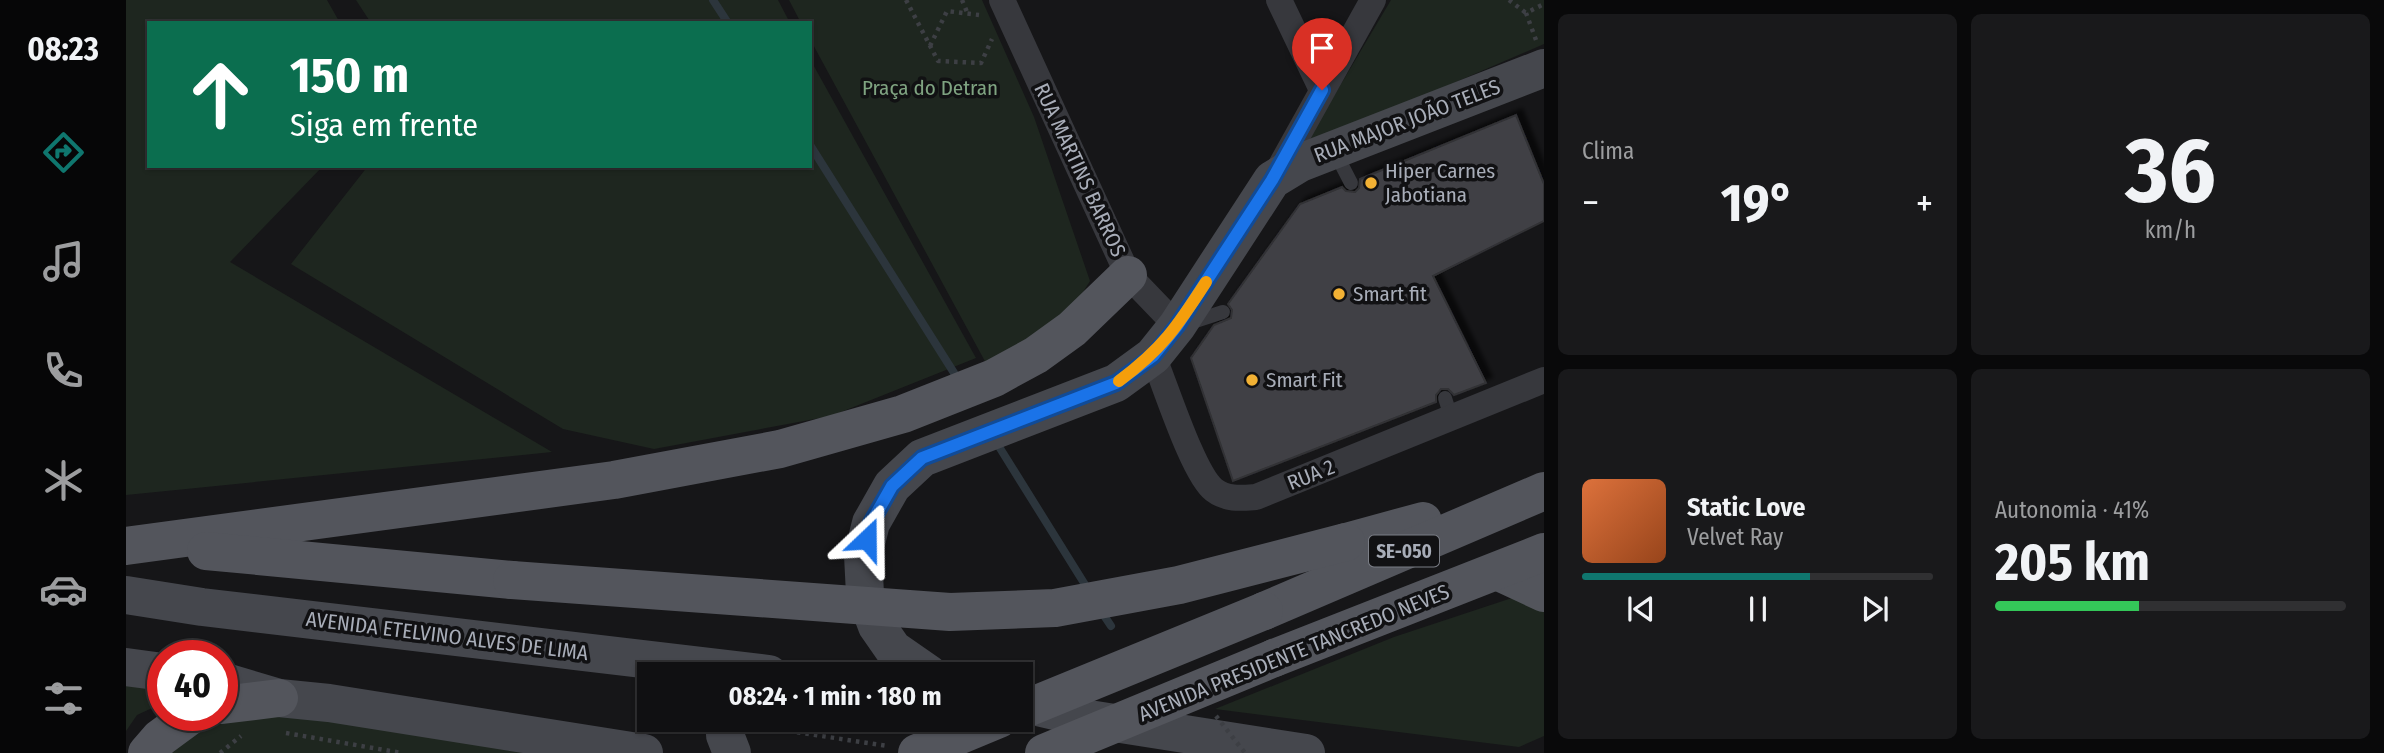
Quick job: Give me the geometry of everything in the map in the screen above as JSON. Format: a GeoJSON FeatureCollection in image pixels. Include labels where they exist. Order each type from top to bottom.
{"type":"FeatureCollection","features":[{"type":"Feature","properties":{"kind":"main road","name":"RUA MAJOR JOÃO TELES"},"geometry":{"type":"LineString","coordinates":[[1272,180],[1300,163],[1542,58]]}},
{"type":"Feature","properties":{"kind":"main road"},"geometry":{"type":"LineString","coordinates":[[912,662],[893,649],[877,626],[864,594],[865,544],[871,523],[892,486],[922,458],[1116,383],[1153,356],[1177,326],[1272,180]]}},
{"type":"Feature","properties":{"kind":"main road"},"geometry":{"type":"LineString","coordinates":[[134,545],[614,480],[780,449],[903,414],[994,378],[1036,355],[1072,329],[1128,275]]}},
{"type":"Feature","properties":{"kind":"main road"},"geometry":{"type":"LineString","coordinates":[[134,545],[512,580],[950,612],[1055,608],[1179,585],[1544,490]]}},
{"type":"Feature","properties":{"kind":"main road","name":"SE-050"},"geometry":{"type":"LineString","coordinates":[[1033,705],[1264,611],[1544,490]]}},
{"type":"Feature","properties":{"kind":"main road","name":"AVENIDA PRESIDENTE TANCREDO NEVES"},"geometry":{"type":"LineString","coordinates":[[1044,753],[1544,552]]}},
{"type":"Feature","properties":{"kind":"main road"},"geometry":{"type":"LineString","coordinates":[[1499,572],[1544,593]]}},
{"type":"Feature","properties":{"kind":"main road","name":"AVENIDA ETELVINO ALVES DE LIMA"},"geometry":{"type":"LineString","coordinates":[[126,595],[202,607],[663,662]]}},
{"type":"Feature","properties":{"kind":"main road"},"geometry":{"type":"LineString","coordinates":[[126,667],[147,670]]}},
{"type":"Feature","properties":{"kind":"main road"},"geometry":{"type":"LineString","coordinates":[[238,690],[281,715]]}},
{"type":"Feature","properties":{"kind":"main road"},"geometry":{"type":"LineString","coordinates":[[238,708],[281,715],[329,703],[644,753]]}},
{"type":"Feature","properties":{"kind":"main road"},"geometry":{"type":"LineString","coordinates":[[1033,706],[1089,719]]}},
{"type":"Feature","properties":{"kind":"main road"},"geometry":{"type":"LineString","coordinates":[[1033,712],[1306,753]]}},
{"type":"Feature","properties":{"kind":"main road"},"geometry":{"type":"LineString","coordinates":[[147,753],[170,731]]}},
{"type":"Feature","properties":{"kind":"main road"},"geometry":{"type":"LineString","coordinates":[[907,750],[960,732]]}},
{"type":"Feature","properties":{"kind":"street","name":"RUA MARTINS BARROS"},"geometry":{"type":"LineString","coordinates":[[1002,0],[1128,275],[1177,326]]}},
{"type":"Feature","properties":{"kind":"street"},"geometry":{"type":"LineString","coordinates":[[1279,0],[1322,90]]}},
{"type":"Feature","properties":{"kind":"street"},"geometry":{"type":"LineString","coordinates":[[1272,180],[1373,0]]}},
{"type":"Feature","properties":{"kind":"street","name":"RUA 2"},"geometry":{"type":"LineString","coordinates":[[1153,356],[1201,474],[1217,493],[1235,499],[1256,497],[1448,408],[1544,380]]}},
{"type":"Feature","properties":{"kind":"lane"},"geometry":{"type":"LineString","coordinates":[[1334,149],[1351,183]]}},
{"type":"Feature","properties":{"kind":"lane"},"geometry":{"type":"LineString","coordinates":[[1177,326],[1223,312]]}},
{"type":"Feature","properties":{"kind":"path"},"geometry":{"type":"LineString","coordinates":[[906,0],[938,61],[981,63],[992,40],[988,31]]}},
{"type":"Feature","properties":{"kind":"path"},"geometry":{"type":"LineString","coordinates":[[962,0],[967,12]]}},
{"type":"Feature","properties":{"kind":"path"},"geometry":{"type":"LineString","coordinates":[[1509,0],[1526,13],[1542,58]]}},
{"type":"Feature","properties":{"kind":"path"},"geometry":{"type":"LineString","coordinates":[[1526,13],[1544,4]]}},
{"type":"Feature","properties":{"kind":"path"},"geometry":{"type":"LineString","coordinates":[[930,46],[947,11],[978,13],[983,22]]}},
{"type":"Feature","properties":{"kind":"path"},"geometry":{"type":"LineString","coordinates":[[281,715],[401,753]]}},
{"type":"Feature","properties":{"kind":"path"},"geometry":{"type":"LineString","coordinates":[[736,732],[907,750]]}},
{"type":"Feature","properties":{"kind":"path"},"geometry":{"type":"LineString","coordinates":[[220,753],[246,734]]}},
{"type":"Feature","properties":{"kind":"green space"},"geometry":{"type":"Polygon","coordinates":[[[126,0],[327,0],[339,21],[147,21],[147,168],[321,168],[230,262],[552,452],[126,495],[126,0]]]}},
{"type":"Feature","properties":{"kind":"green space"},"geometry":{"type":"Polygon","coordinates":[[[356,0],[778,0],[789,21],[370,21],[356,0]]]}},
{"type":"Feature","properties":{"kind":"green space","name":"Praça do Detran"},"geometry":{"type":"Polygon","coordinates":[[[789,0],[982,0],[1034,117],[1090,281],[1069,314],[987,365],[812,43],[812,21],[800,21],[789,0]]]}},
{"type":"Feature","properties":{"kind":"green space"},"geometry":{"type":"Polygon","coordinates":[[[1391,0],[1544,0],[1544,44],[1303,148],[1391,0]]]}},
{"type":"Feature","properties":{"kind":"green space"},"geometry":{"type":"Polygon","coordinates":[[[812,63],[976,358],[831,416],[654,449],[563,429],[291,264],[366,168],[812,168],[812,63]]]}},
{"type":"Feature","properties":{"kind":"green space"},"geometry":{"type":"Polygon","coordinates":[[[1518,596],[1544,604],[1544,736],[1519,747],[1215,709],[1394,637],[1518,596]]]}},
{"type":"Feature","properties":{"kind":"green space"},"geometry":{"type":"Polygon","coordinates":[[[126,683],[147,686],[147,710],[137,715],[126,731],[126,683]]]}},
{"type":"Feature","properties":{"kind":"green space"},"geometry":{"type":"Polygon","coordinates":[[[238,709],[601,753],[169,753],[190,731],[238,731],[238,709]]]}},
{"type":"Feature","properties":{"kind":"building","name":"Smart fit"},"geometry":{"type":"Polygon","coordinates":[[[1516,115],[1544,184],[1544,221],[1433,276],[1486,383],[1454,395],[1448,389],[1441,389],[1436,395],[1436,402],[1233,481],[1191,358],[1214,325],[1231,318],[1232,310],[1228,304],[1300,204],[1342,187],[1346,191],[1355,192],[1359,188],[1360,179],[1516,115]]]}},
{"type":"Feature","properties":{"kind":"waterway"},"geometry":{"type":"LineString","coordinates":[[713,0],[727,21]]}},
{"type":"Feature","properties":{"kind":"waterway"},"geometry":{"type":"LineString","coordinates":[[812,148],[956,376]]}},
{"type":"Feature","properties":{"kind":"waterway"},"geometry":{"type":"LineString","coordinates":[[998,445],[1089,591]]}},
{"type":"Feature","properties":{"kind":"waterway"},"geometry":{"type":"LineString","coordinates":[[1101,611],[1111,626]]}},
{"type":"Feature","properties":{"kind":"slow traffic"},"geometry":{"type":"LineString","coordinates":[[1119,381],[1153,356],[1206,282]]}},
{"type":"Feature","properties":{"kind":"place","name":"Hiper Carnes Jabotiana"},"geometry":{"type":"Point","coordinates":[1371,183]}},
{"type":"Feature","properties":{"kind":"place","name":"Smart fit"},"geometry":{"type":"Point","coordinates":[1339,294]}},
{"type":"Feature","properties":{"kind":"place","name":"Smart Fit"},"geometry":{"type":"Point","coordinates":[1252,380]}},
{"type":"Feature","properties":{"kind":"route"},"geometry":{"type":"LineString","coordinates":[[867,539],[871,523],[892,486],[922,458],[1116,383],[1153,356],[1177,326],[1272,180],[1322,90]]}}]}
